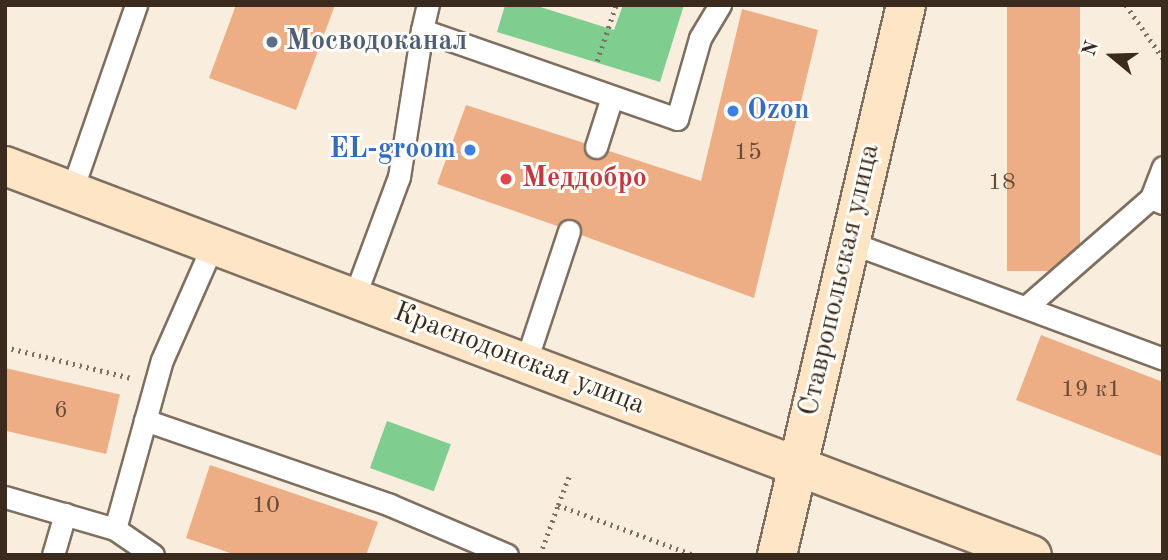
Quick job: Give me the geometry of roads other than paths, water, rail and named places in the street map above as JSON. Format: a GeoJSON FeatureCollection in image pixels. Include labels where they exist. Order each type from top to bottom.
{"type":"FeatureCollection","features":[{"type":"Feature","properties":{"kind":"main road","name":"Ставропольская улица"},"geometry":{"type":"LineString","coordinates":[[777,555],[795,465],[906,5]]}},
{"type":"Feature","properties":{"kind":"main road","name":"Краснодонская улица"},"geometry":{"type":"LineString","coordinates":[[5,166],[355,295],[1032,555]]}},
{"type":"Feature","properties":{"kind":"lane"},"geometry":{"type":"LineString","coordinates":[[72,190],[136,5]]}},
{"type":"Feature","properties":{"kind":"lane"},"geometry":{"type":"LineString","coordinates":[[355,295],[399,177],[428,5]]}},
{"type":"Feature","properties":{"kind":"lane"},"geometry":{"type":"LineString","coordinates":[[422,30],[677,119],[700,38],[720,5]]}},
{"type":"Feature","properties":{"kind":"lane"},"geometry":{"type":"LineString","coordinates":[[596,147],[612,97]]}},
{"type":"Feature","properties":{"kind":"lane"},"geometry":{"type":"LineString","coordinates":[[1026,307],[1157,200],[1163,167]]}},
{"type":"Feature","properties":{"kind":"lane"},"geometry":{"type":"LineString","coordinates":[[526,361],[569,230]]}},
{"type":"Feature","properties":{"kind":"lane"},"geometry":{"type":"LineString","coordinates":[[116,529],[155,385],[214,242]]}},
{"type":"Feature","properties":{"kind":"lane"},"geometry":{"type":"LineString","coordinates":[[849,242],[1163,359]]}},
{"type":"Feature","properties":{"kind":"lane"},"geometry":{"type":"LineString","coordinates":[[145,419],[390,505],[506,555]]}},
{"type":"Feature","properties":{"kind":"lane"},"geometry":{"type":"LineString","coordinates":[[5,497],[116,529],[153,555]]}},
{"type":"Feature","properties":{"kind":"lane"},"geometry":{"type":"LineString","coordinates":[[53,555],[65,514]]}},
{"type":"Feature","properties":{"kind":"place","name":"Мосводоканал"},"geometry":{"type":"Point","coordinates":[272,42]}},
{"type":"Feature","properties":{"kind":"place","name":"Ozon"},"geometry":{"type":"Point","coordinates":[733,111]}},
{"type":"Feature","properties":{"kind":"place","name":"EL-groom"},"geometry":{"type":"Point","coordinates":[470,150]}},
{"type":"Feature","properties":{"kind":"place","name":"Меддобро"},"geometry":{"type":"Point","coordinates":[506,179]}}]}
